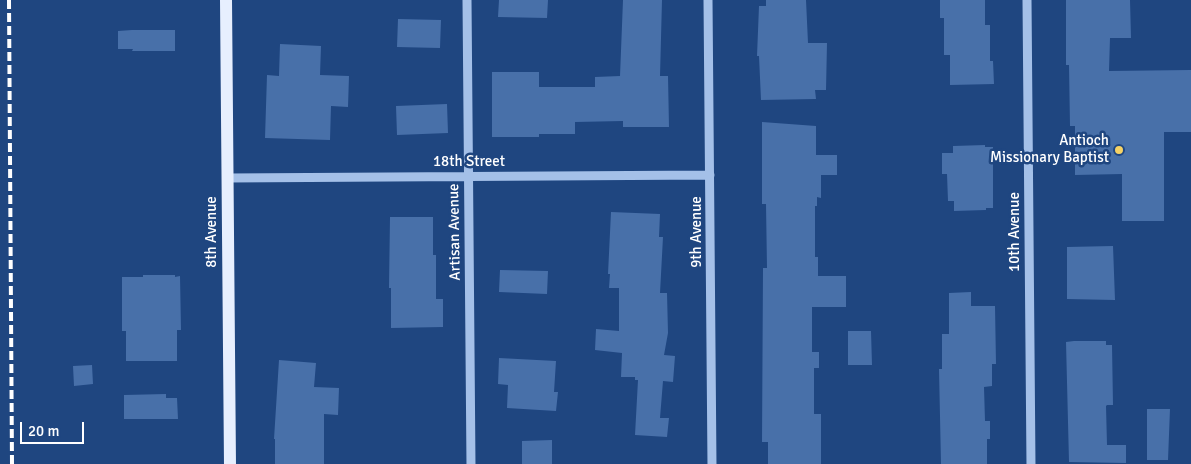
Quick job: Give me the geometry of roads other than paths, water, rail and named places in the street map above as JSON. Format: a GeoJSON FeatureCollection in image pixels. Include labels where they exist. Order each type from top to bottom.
{"type":"FeatureCollection","features":[{"type":"Feature","properties":{"kind":"main road","name":"8th Avenue"},"geometry":{"type":"LineString","coordinates":[[226,0],[230,464]]}},
{"type":"Feature","properties":{"kind":"street","name":"Artisan Avenue"},"geometry":{"type":"LineString","coordinates":[[467,0],[471,464]]}},
{"type":"Feature","properties":{"kind":"street","name":"9th Avenue"},"geometry":{"type":"LineString","coordinates":[[708,0],[712,464]]}},
{"type":"Feature","properties":{"kind":"street","name":"10th Avenue"},"geometry":{"type":"LineString","coordinates":[[1027,0],[1031,464]]}},
{"type":"Feature","properties":{"kind":"street","name":"18th Street"},"geometry":{"type":"LineString","coordinates":[[228,178],[710,175]]}},
{"type":"Feature","properties":{"kind":"railway"},"geometry":{"type":"LineString","coordinates":[[9,0],[12,464]]}},
{"type":"Feature","properties":{"kind":"place","name":"Antioch Missionary Baptist"},"geometry":{"type":"Point","coordinates":[1119,150]}}]}
